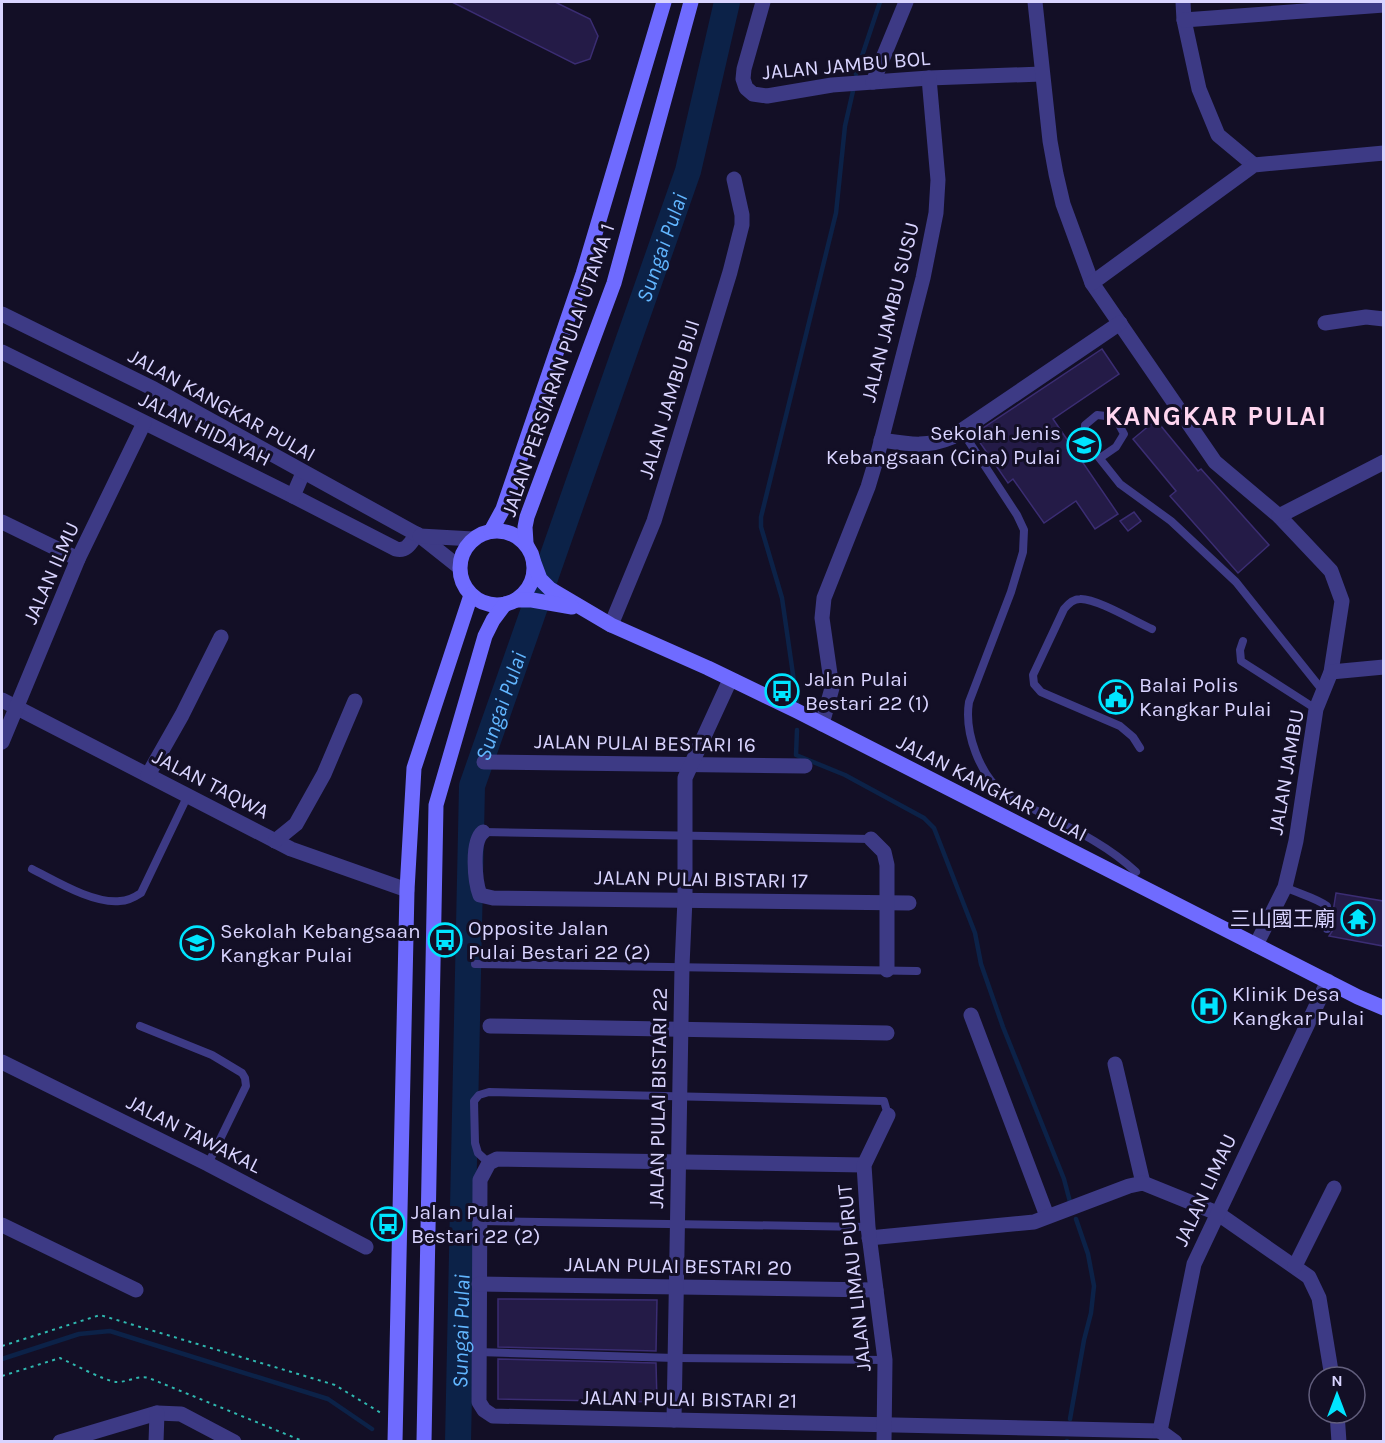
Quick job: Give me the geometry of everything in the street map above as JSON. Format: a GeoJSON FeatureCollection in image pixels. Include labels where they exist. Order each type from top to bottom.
{"type":"FeatureCollection","features":[{"type":"Feature","properties":{"kind":"main road","name":"JALAN PERSIARAN PULAI UTAMA 1"},"geometry":{"type":"LineString","coordinates":[[525,543],[527,517],[614,283],[691,2]]}},
{"type":"Feature","properties":{"kind":"main road","name":"JALAN PERSIARAN PULAI UTAMA 1"},"geometry":{"type":"LineString","coordinates":[[491,531],[503,509],[583,274],[661,4]]}},
{"type":"Feature","properties":{"kind":"main road"},"geometry":{"type":"LineString","coordinates":[[511,602],[493,605],[481,602],[471,595],[460,577],[459,567],[462,553],[473,538],[491,531],[510,532],[525,543],[534,563],[542,593]]}},
{"type":"Feature","properties":{"kind":"main road"},"geometry":{"type":"LineString","coordinates":[[424,1442],[436,805],[485,636],[493,620],[511,602],[525,593],[531,584],[534,563]]}},
{"type":"Feature","properties":{"kind":"main road","name":"JALAN KANGKAR PULAI"},"geometry":{"type":"LineString","coordinates":[[511,602],[542,593],[580,608],[611,625],[822,724],[1383,1008]]}},
{"type":"Feature","properties":{"kind":"main road"},"geometry":{"type":"LineString","coordinates":[[395,1442],[407,890],[414,768],[471,595]]}},
{"type":"Feature","properties":{"kind":"street","name":"JALAN JAMBU BOL"},"geometry":{"type":"LineString","coordinates":[[763,2],[744,69],[743,79],[746,88],[753,94],[767,96],[832,85],[929,78],[1042,74]]}},
{"type":"Feature","properties":{"kind":"street"},"geometry":{"type":"LineString","coordinates":[[873,82],[906,2]]}},
{"type":"Feature","properties":{"kind":"street"},"geometry":{"type":"LineString","coordinates":[[1035,2],[1050,141],[1063,204],[1092,283],[1215,462],[1279,516],[1383,462]]}},
{"type":"Feature","properties":{"kind":"street"},"geometry":{"type":"LineString","coordinates":[[1183,2],[1184,20],[1199,89],[1218,135],[1254,165]]}},
{"type":"Feature","properties":{"kind":"street"},"geometry":{"type":"LineString","coordinates":[[1184,20],[1383,5]]}},
{"type":"Feature","properties":{"kind":"street","name":"JALAN JAMBU SUSU"},"geometry":{"type":"LineString","coordinates":[[822,724],[832,688],[822,618],[824,598],[868,487],[923,278],[936,213],[938,180],[929,78]]}},
{"type":"Feature","properties":{"kind":"street"},"geometry":{"type":"LineString","coordinates":[[1092,283],[1254,165],[1383,153]]}},
{"type":"Feature","properties":{"kind":"street","name":"JALAN JAMBU BIJI"},"geometry":{"type":"LineString","coordinates":[[611,625],[654,521],[730,272],[742,225],[734,179]]}},
{"type":"Feature","properties":{"kind":"street","name":"JALAN KANGKAR PULAI"},"geometry":{"type":"LineString","coordinates":[[2,314],[154,389],[418,535],[459,567]]}},
{"type":"Feature","properties":{"kind":"street"},"geometry":{"type":"LineString","coordinates":[[1325,323],[1366,317],[1383,318]]}},
{"type":"Feature","properties":{"kind":"street"},"geometry":{"type":"LineString","coordinates":[[881,440],[915,445],[936,444],[952,437],[1120,323]]}},
{"type":"Feature","properties":{"kind":"street","name":"JALAN HIDAYAH"},"geometry":{"type":"LineString","coordinates":[[2,352],[396,549],[406,548],[418,535]]}},
{"type":"Feature","properties":{"kind":"street","name":"JALAN ILMU"},"geometry":{"type":"LineString","coordinates":[[2,742],[78,559],[144,423]]}},
{"type":"Feature","properties":{"kind":"street"},"geometry":{"type":"LineString","coordinates":[[293,496],[303,473]]}},
{"type":"Feature","properties":{"kind":"street","name":"JALAN JAMBU"},"geometry":{"type":"LineString","coordinates":[[1256,945],[1285,887],[1296,841],[1316,710],[1331,672],[1342,601],[1331,571],[1279,516]]}},
{"type":"Feature","properties":{"kind":"street"},"geometry":{"type":"LineString","coordinates":[[2,522],[78,559]]}},
{"type":"Feature","properties":{"kind":"street","name":"JALAN KANGKAR PULAI"},"geometry":{"type":"LineString","coordinates":[[418,535],[473,538]]}},
{"type":"Feature","properties":{"kind":"street"},"geometry":{"type":"LineString","coordinates":[[148,775],[182,715],[221,637]]}},
{"type":"Feature","properties":{"kind":"street"},"geometry":{"type":"LineString","coordinates":[[1331,672],[1383,667]]}},
{"type":"Feature","properties":{"kind":"street","name":"JALAN PULAI BISTARI 22"},"geometry":{"type":"LineString","coordinates":[[674,1420],[685,899],[685,778],[730,680]]}},
{"type":"Feature","properties":{"kind":"street","name":"JALAN TAQWA"},"geometry":{"type":"LineString","coordinates":[[2,700],[291,849],[407,890]]}},
{"type":"Feature","properties":{"kind":"street"},"geometry":{"type":"LineString","coordinates":[[275,841],[296,824],[324,774],[355,701]]}},
{"type":"Feature","properties":{"kind":"street","name":"JALAN PULAI BESTARI 16"},"geometry":{"type":"LineString","coordinates":[[483,762],[805,766]]}},
{"type":"Feature","properties":{"kind":"street","name":"JALAN PULAI BISTARI 17"},"geometry":{"type":"LineString","coordinates":[[483,832],[476,842],[477,887],[480,896],[909,903]]}},
{"type":"Feature","properties":{"kind":"street"},"geometry":{"type":"LineString","coordinates":[[871,839],[884,852],[887,865],[887,970]]}},
{"type":"Feature","properties":{"kind":"street","name":"JALAN LIMAU"},"geometry":{"type":"LineString","coordinates":[[1160,1431],[1194,1264],[1328,981]]}},
{"type":"Feature","properties":{"kind":"street"},"geometry":{"type":"LineString","coordinates":[[971,1015],[1047,1216]]}},
{"type":"Feature","properties":{"kind":"street"},"geometry":{"type":"LineString","coordinates":[[490,1026],[887,1033]]}},
{"type":"Feature","properties":{"kind":"street","name":"JALAN TAWAKAL"},"geometry":{"type":"LineString","coordinates":[[2,1062],[208,1164],[366,1247]]}},
{"type":"Feature","properties":{"kind":"street"},"geometry":{"type":"LineString","coordinates":[[1115,1064],[1143,1183]]}},
{"type":"Feature","properties":{"kind":"street","name":"JALAN LIMAU PURUT"},"geometry":{"type":"LineString","coordinates":[[884,1442],[885,1360],[868,1232],[864,1165],[888,1115]]}},
{"type":"Feature","properties":{"kind":"street"},"geometry":{"type":"LineString","coordinates":[[478,1352],[480,1180],[493,1161],[864,1165]]}},
{"type":"Feature","properties":{"kind":"street"},"geometry":{"type":"LineString","coordinates":[[868,1232],[1034,1222],[1129,1186],[1143,1183],[1217,1213],[1309,1277],[1319,1298],[1330,1365]]}},
{"type":"Feature","properties":{"kind":"street"},"geometry":{"type":"LineString","coordinates":[[1295,1266],[1334,1188]]}},
{"type":"Feature","properties":{"kind":"street"},"geometry":{"type":"LineString","coordinates":[[2,1225],[136,1290]]}},
{"type":"Feature","properties":{"kind":"street","name":"JALAN PULAI BESTARI 20"},"geometry":{"type":"LineString","coordinates":[[479,1284],[876,1290]]}},
{"type":"Feature","properties":{"kind":"street","name":"JALAN PULAI BISTARI 21"},"geometry":{"type":"LineString","coordinates":[[478,1352],[480,1402],[484,1410],[493,1416],[1160,1431]]}},
{"type":"Feature","properties":{"kind":"street"},"geometry":{"type":"LineString","coordinates":[[60,1442],[157,1413],[181,1414],[234,1442]]}},
{"type":"Feature","properties":{"kind":"street"},"geometry":{"type":"LineString","coordinates":[[156,1442],[157,1413]]}},
{"type":"Feature","properties":{"kind":"street"},"geometry":{"type":"LineString","coordinates":[[1338,1425],[1339,1442]]}},
{"type":"Feature","properties":{"kind":"street"},"geometry":{"type":"LineString","coordinates":[[1160,1431],[1175,1442]]}},
{"type":"Feature","properties":{"kind":"lane"},"geometry":{"type":"LineString","coordinates":[[1100,458],[1116,447],[1124,434],[1115,417],[1097,415],[1085,425],[1085,440],[1120,484],[1171,521],[1236,582],[1324,692]]}},
{"type":"Feature","properties":{"kind":"lane"},"geometry":{"type":"LineString","coordinates":[[962,431],[1017,515],[1024,530],[1023,552],[1011,592],[969,702],[967,715],[969,731],[980,759],[993,784],[1006,796],[1119,855],[1136,872]]}},
{"type":"Feature","properties":{"kind":"lane"},"geometry":{"type":"LineString","coordinates":[[1140,748],[1134,736],[1120,726],[1041,692],[1034,684],[1033,675],[1064,609],[1072,601],[1080,599],[1093,601],[1152,629]]}},
{"type":"Feature","properties":{"kind":"lane"},"geometry":{"type":"LineString","coordinates":[[1243,641],[1240,650],[1241,661],[1316,710]]}},
{"type":"Feature","properties":{"kind":"lane"},"geometry":{"type":"LineString","coordinates":[[32,869],[96,898],[118,902],[131,899],[141,893],[188,795]]}},
{"type":"Feature","properties":{"kind":"lane"},"geometry":{"type":"LineString","coordinates":[[483,832],[871,839]]}},
{"type":"Feature","properties":{"kind":"lane"},"geometry":{"type":"LineString","coordinates":[[1285,887],[1303,896],[1315,898],[1327,906],[1327,929]]}},
{"type":"Feature","properties":{"kind":"lane"},"geometry":{"type":"LineString","coordinates":[[474,964],[917,971]]}},
{"type":"Feature","properties":{"kind":"lane"},"geometry":{"type":"LineString","coordinates":[[140,1026],[212,1055],[242,1073],[245,1078],[246,1086],[208,1164]]}},
{"type":"Feature","properties":{"kind":"lane"},"geometry":{"type":"LineString","coordinates":[[493,1161],[478,1153],[475,1143],[474,1101],[479,1095],[489,1092],[884,1101],[888,1115]]}},
{"type":"Feature","properties":{"kind":"lane"},"geometry":{"type":"LineString","coordinates":[[480,1221],[868,1232]]}},
{"type":"Feature","properties":{"kind":"lane"},"geometry":{"type":"LineString","coordinates":[[478,1352],[675,1358],[885,1360]]}},
{"type":"Feature","properties":{"kind":"path"},"geometry":{"type":"LineString","coordinates":[[2,1346],[100,1315],[335,1385],[396,1422]]}},
{"type":"Feature","properties":{"kind":"path"},"geometry":{"type":"LineString","coordinates":[[2,1376],[60,1358],[110,1381],[125,1381],[141,1376],[149,1378],[305,1442]]}},
{"type":"Feature","properties":{"kind":"building"},"geometry":{"type":"Polygon","coordinates":[[[452,2],[555,2],[590,19],[598,36],[590,59],[575,64],[452,2]]]}},
{"type":"Feature","properties":{"kind":"building"},"geometry":{"type":"Polygon","coordinates":[[[1102,349],[1119,374],[1053,419],[1118,514],[1095,529],[1076,501],[1044,523],[1013,479],[1008,483],[974,434],[1102,349]]]}},
{"type":"Feature","properties":{"kind":"building"},"geometry":{"type":"Polygon","coordinates":[[[1156,420],[1198,471],[1201,469],[1269,545],[1238,573],[1170,496],[1176,491],[1133,439],[1156,420]]]}},
{"type":"Feature","properties":{"kind":"building"},"geometry":{"type":"Polygon","coordinates":[[[1134,512],[1141,521],[1128,531],[1120,521],[1134,512]]]}},
{"type":"Feature","properties":{"kind":"building","name":"三山國王廟"},"geometry":{"type":"Polygon","coordinates":[[[1336,893],[1383,901],[1383,946],[1329,936],[1333,930],[1336,893]]]}},
{"type":"Feature","properties":{"kind":"building"},"geometry":{"type":"Polygon","coordinates":[[[498,1299],[657,1300],[656,1351],[498,1347],[498,1299]]]}},
{"type":"Feature","properties":{"kind":"building"},"geometry":{"type":"Polygon","coordinates":[[[498,1359],[656,1363],[657,1402],[498,1399],[498,1359]]]}},
{"type":"Feature","properties":{"kind":"waterway","name":"Sungai Pulai"},"geometry":{"type":"LineString","coordinates":[[458,1442],[472,786],[688,171],[727,2]]}},
{"type":"Feature","properties":{"kind":"waterway"},"geometry":{"type":"LineString","coordinates":[[856,74],[880,2]]}},
{"type":"Feature","properties":{"kind":"waterway"},"geometry":{"type":"LineString","coordinates":[[798,709],[782,598],[761,527],[761,517],[836,213],[845,126],[853,91]]}},
{"type":"Feature","properties":{"kind":"waterway"},"geometry":{"type":"LineString","coordinates":[[797,730],[796,755],[845,775],[924,818],[934,828],[975,933],[981,964],[1003,1027],[1064,1179],[1070,1202]]}},
{"type":"Feature","properties":{"kind":"waterway"},"geometry":{"type":"LineString","coordinates":[[1070,1419],[1091,1313],[1094,1286],[1088,1254],[1076,1219]]}},
{"type":"Feature","properties":{"kind":"waterway"},"geometry":{"type":"LineString","coordinates":[[2,1359],[79,1334],[110,1331],[328,1399],[372,1429]]}},
{"type":"Feature","properties":{"kind":"place","name":"Sekolah Jenis Kebangsaan (Cina) Pulai"},"geometry":{"type":"Point","coordinates":[1084,445]}},
{"type":"Feature","properties":{"kind":"place","name":"Jalan Pulai Bestari 22 (1)"},"geometry":{"type":"Point","coordinates":[782,691]}},
{"type":"Feature","properties":{"kind":"place","name":"Balai Polis Kangkar Pulai"},"geometry":{"type":"Point","coordinates":[1116,697]}},
{"type":"Feature","properties":{"kind":"place","name":"三山國王廟"},"geometry":{"type":"Point","coordinates":[1358,919]}},
{"type":"Feature","properties":{"kind":"place","name":"Opposite Jalan Pulai Bestari 22 (2)"},"geometry":{"type":"Point","coordinates":[445,940]}},
{"type":"Feature","properties":{"kind":"place","name":"Sekolah Kebangsaan Kangkar Pulai"},"geometry":{"type":"Point","coordinates":[197,943]}},
{"type":"Feature","properties":{"kind":"place","name":"Klinik Desa Kangkar Pulai"},"geometry":{"type":"Point","coordinates":[1209,1006]}},
{"type":"Feature","properties":{"kind":"place","name":"Jalan Pulai Bestari 22 (2)"},"geometry":{"type":"Point","coordinates":[388,1224]}},
{"type":"Feature","properties":{"kind":"district","name":"KANGKAR PULAI"},"geometry":{"type":"Point","coordinates":[1216,416]}}]}
